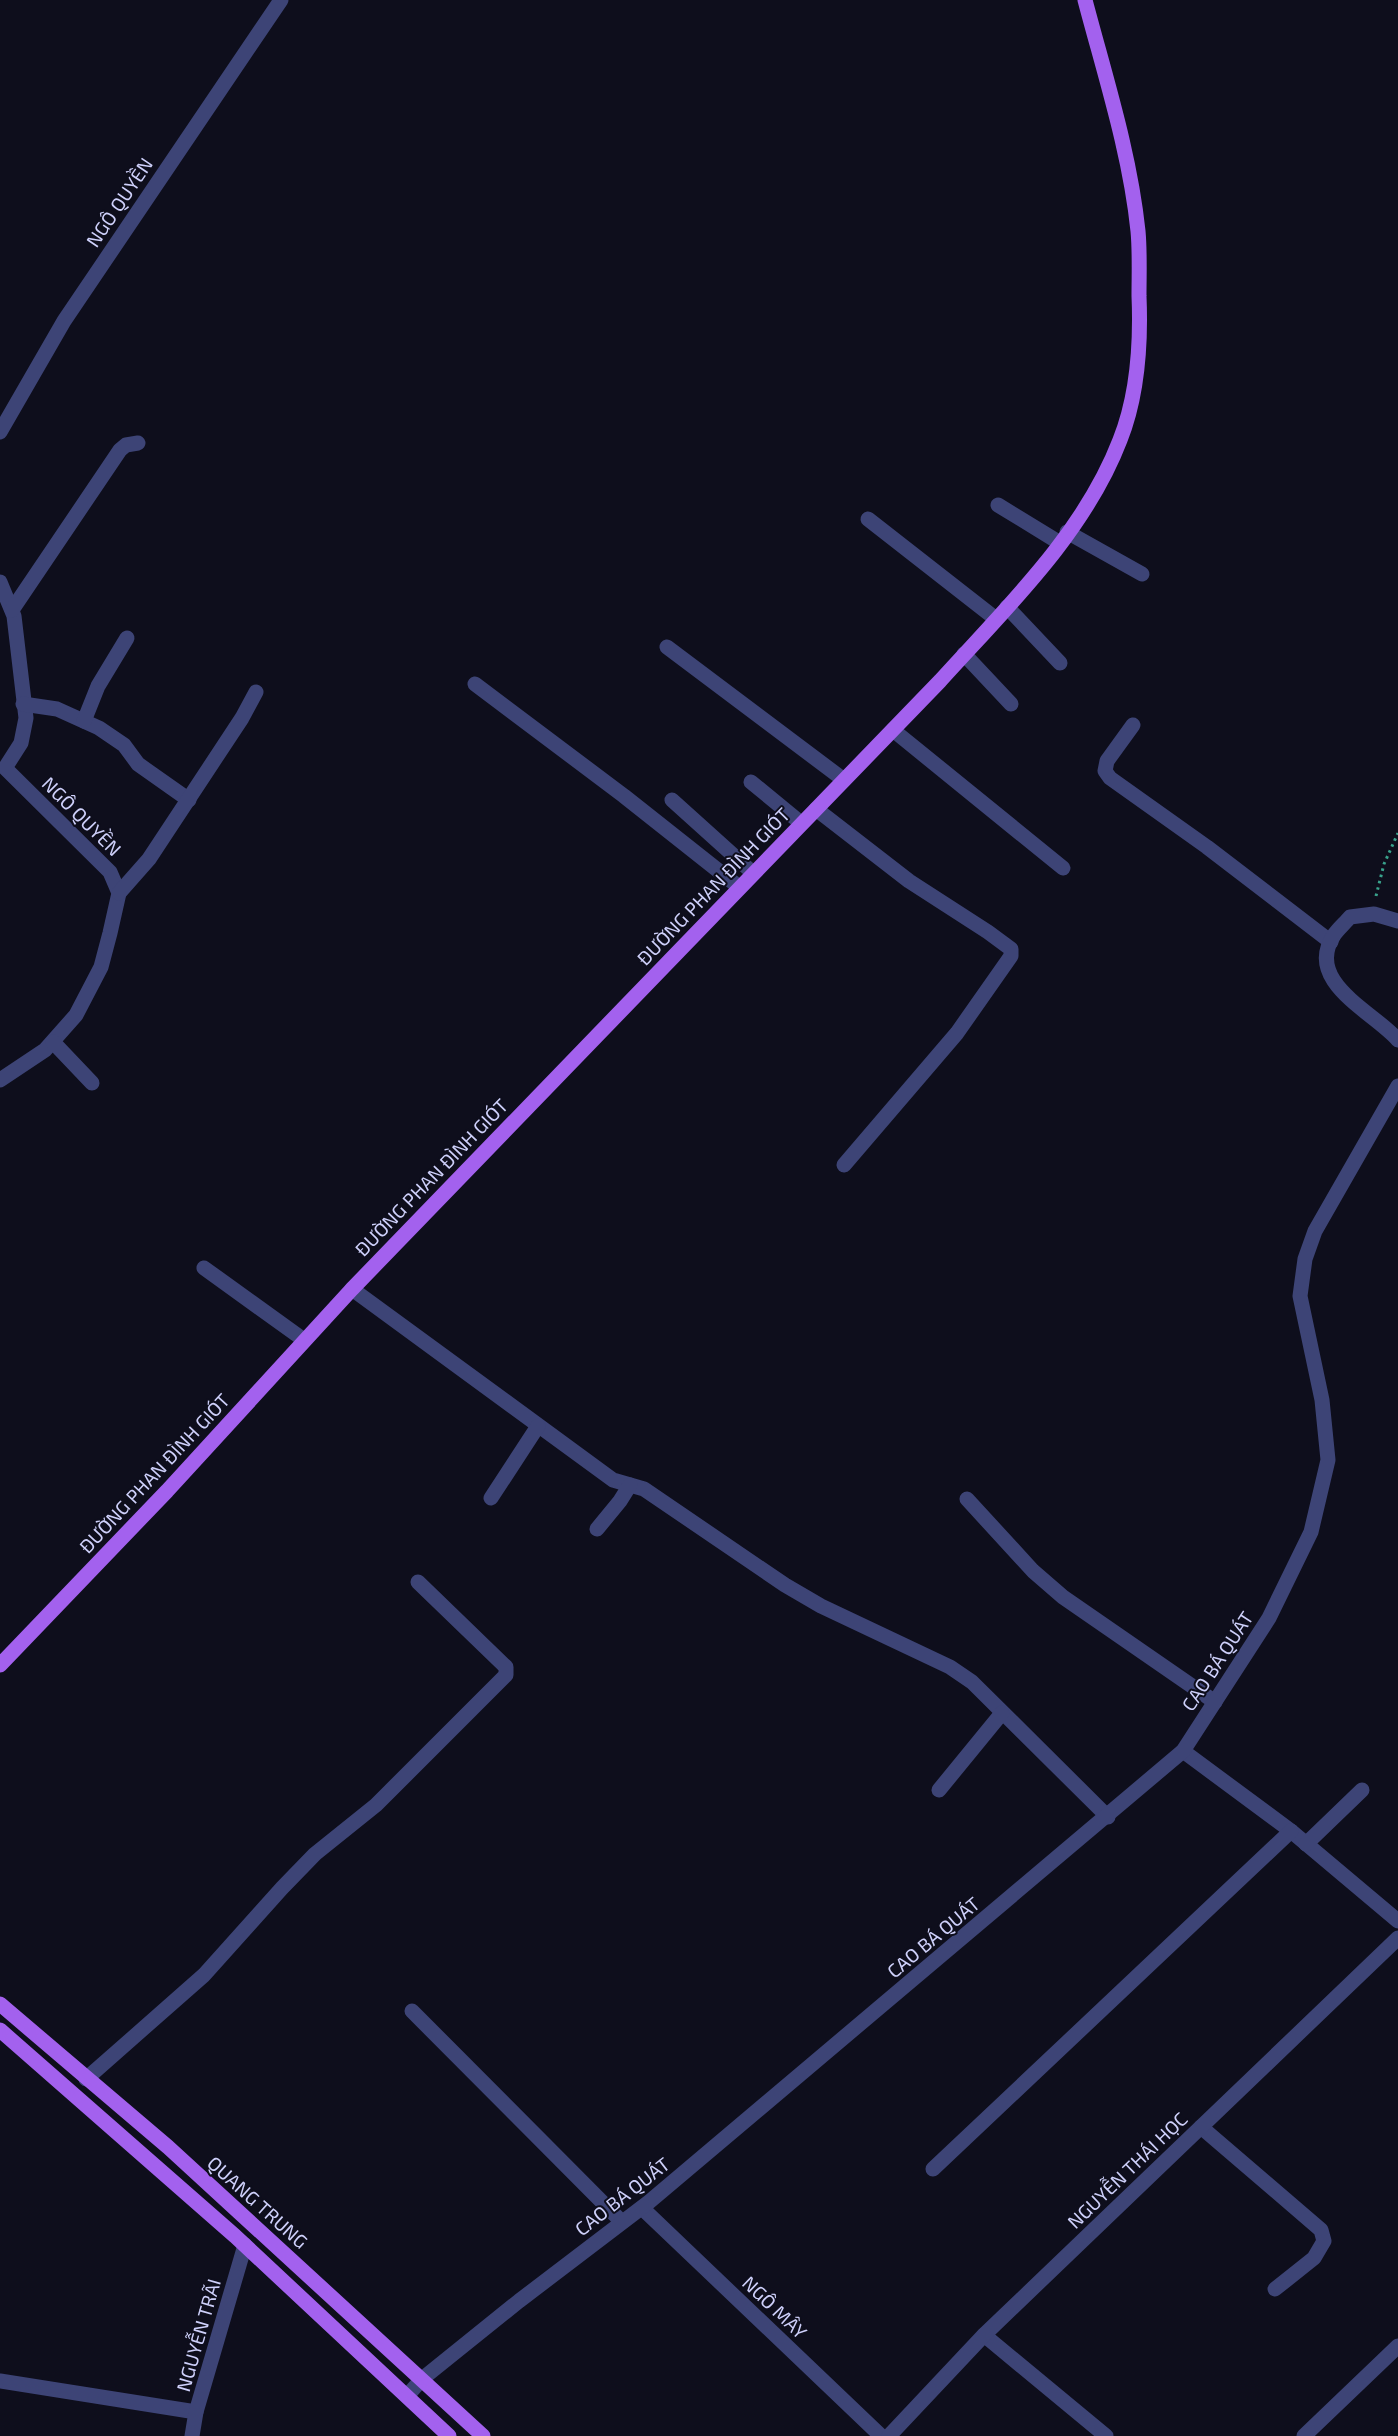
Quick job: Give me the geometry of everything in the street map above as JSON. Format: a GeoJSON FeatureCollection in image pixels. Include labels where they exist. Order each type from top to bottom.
{"type":"FeatureCollection","features":[{"type":"Feature","properties":{"kind":"main road","name":"ĐƯỜNG PHAN ĐÌNH GIÓT"},"geometry":{"type":"LineString","coordinates":[[0,1665],[167,1491],[352,1289],[893,730],[1007,607],[1064,537],[1102,478],[1120,440],[1133,394],[1139,350],[1138,232],[1125,150],[1085,0]]}},
{"type":"Feature","properties":{"kind":"main road","name":"QUANG TRUNG"},"geometry":{"type":"LineString","coordinates":[[0,2004],[168,2147],[482,2436]]}},
{"type":"Feature","properties":{"kind":"main road"},"geometry":{"type":"LineString","coordinates":[[0,2030],[245,2245],[449,2436]]}},
{"type":"Feature","properties":{"kind":"street","name":"NGÔ QUYỀN"},"geometry":{"type":"LineString","coordinates":[[0,432],[64,321],[281,0]]}},
{"type":"Feature","properties":{"kind":"street"},"geometry":{"type":"LineString","coordinates":[[8,612],[120,450],[126,445],[138,442]]}},
{"type":"Feature","properties":{"kind":"street"},"geometry":{"type":"LineString","coordinates":[[998,505],[1142,574]]}},
{"type":"Feature","properties":{"kind":"street"},"geometry":{"type":"LineString","coordinates":[[868,519],[996,619]]}},
{"type":"Feature","properties":{"kind":"street","name":"NGÔ QUYỀN"},"geometry":{"type":"LineString","coordinates":[[0,582],[8,612],[26,718],[21,743],[3,767],[110,872],[119,893]]}},
{"type":"Feature","properties":{"kind":"street"},"geometry":{"type":"LineString","coordinates":[[1007,607],[1060,663]]}},
{"type":"Feature","properties":{"kind":"street"},"geometry":{"type":"LineString","coordinates":[[84,721],[98,686],[127,638]]}},
{"type":"Feature","properties":{"kind":"street"},"geometry":{"type":"LineString","coordinates":[[668,647],[844,780]]}},
{"type":"Feature","properties":{"kind":"street"},"geometry":{"type":"LineString","coordinates":[[964,654],[1011,704]]}},
{"type":"Feature","properties":{"kind":"street"},"geometry":{"type":"LineString","coordinates":[[474,684],[624,796],[739,887]]}},
{"type":"Feature","properties":{"kind":"street"},"geometry":{"type":"LineString","coordinates":[[0,1080],[53,1042],[76,1015],[101,967],[119,893],[149,859],[242,718],[256,692]]}},
{"type":"Feature","properties":{"kind":"street"},"geometry":{"type":"LineString","coordinates":[[23,704],[57,709],[100,728],[124,745],[138,764],[189,800]]}},
{"type":"Feature","properties":{"kind":"street"},"geometry":{"type":"LineString","coordinates":[[1133,724],[1107,761],[1105,771],[1110,778],[1206,847],[1331,942]]}},
{"type":"Feature","properties":{"kind":"street"},"geometry":{"type":"LineString","coordinates":[[893,730],[1063,868]]}},
{"type":"Feature","properties":{"kind":"street"},"geometry":{"type":"LineString","coordinates":[[751,782],[801,823]]}},
{"type":"Feature","properties":{"kind":"street"},"geometry":{"type":"LineString","coordinates":[[672,800],[753,873]]}},
{"type":"Feature","properties":{"kind":"street"},"geometry":{"type":"LineString","coordinates":[[816,809],[909,881],[1011,949],[1011,956],[957,1033],[844,1165]]}},
{"type":"Feature","properties":{"kind":"street"},"geometry":{"type":"LineString","coordinates":[[1398,921],[1374,914],[1350,918],[1334,936],[1326,953],[1327,967],[1332,980],[1341,991],[1398,1040]]}},
{"type":"Feature","properties":{"kind":"street"},"geometry":{"type":"LineString","coordinates":[[53,1042],[92,1083]]}},
{"type":"Feature","properties":{"kind":"street","name":"CAO BÁ QUÁT"},"geometry":{"type":"LineString","coordinates":[[407,2396],[422,2380],[519,2301],[642,2208],[1108,1817],[1183,1751],[1269,1618],[1311,1532],[1328,1460],[1322,1400],[1300,1296],[1305,1259],[1316,1231],[1398,1086]]}},
{"type":"Feature","properties":{"kind":"street"},"geometry":{"type":"LineString","coordinates":[[204,1268],[304,1340]]}},
{"type":"Feature","properties":{"kind":"street"},"geometry":{"type":"LineString","coordinates":[[352,1289],[613,1480],[644,1489],[776,1579],[821,1606],[950,1667],[972,1682],[1108,1817]]}},
{"type":"Feature","properties":{"kind":"street"},"geometry":{"type":"LineString","coordinates":[[491,1498],[538,1426]]}},
{"type":"Feature","properties":{"kind":"street"},"geometry":{"type":"LineString","coordinates":[[597,1528],[620,1501],[630,1485]]}},
{"type":"Feature","properties":{"kind":"street"},"geometry":{"type":"LineString","coordinates":[[967,1500],[1033,1571],[1063,1597],[1215,1702]]}},
{"type":"Feature","properties":{"kind":"street"},"geometry":{"type":"LineString","coordinates":[[86,2079],[204,1975],[315,1854],[376,1805],[506,1675],[506,1667],[418,1582]]}},
{"type":"Feature","properties":{"kind":"street"},"geometry":{"type":"LineString","coordinates":[[939,1790],[1002,1713]]}},
{"type":"Feature","properties":{"kind":"street"},"geometry":{"type":"LineString","coordinates":[[1183,1751],[1291,1830],[1398,1921]]}},
{"type":"Feature","properties":{"kind":"street"},"geometry":{"type":"LineString","coordinates":[[1306,1844],[1362,1790]]}},
{"type":"Feature","properties":{"kind":"street"},"geometry":{"type":"LineString","coordinates":[[933,2169],[1291,1830]]}},
{"type":"Feature","properties":{"kind":"street","name":"NGUYỄN THÁI HỌC"},"geometry":{"type":"LineString","coordinates":[[889,2436],[984,2335],[1398,1938]]}},
{"type":"Feature","properties":{"kind":"street"},"geometry":{"type":"LineString","coordinates":[[412,2011],[622,2222]]}},
{"type":"Feature","properties":{"kind":"street"},"geometry":{"type":"LineString","coordinates":[[1201,2127],[1321,2230],[1324,2241],[1314,2258],[1275,2289]]}},
{"type":"Feature","properties":{"kind":"street","name":"NGÔ MÂY"},"geometry":{"type":"LineString","coordinates":[[642,2208],[881,2436]]}},
{"type":"Feature","properties":{"kind":"street","name":"NGUYỄN TRÃI"},"geometry":{"type":"LineString","coordinates":[[192,2436],[196,2412],[245,2245]]}},
{"type":"Feature","properties":{"kind":"street"},"geometry":{"type":"LineString","coordinates":[[984,2335],[1106,2436]]}},
{"type":"Feature","properties":{"kind":"street"},"geometry":{"type":"LineString","coordinates":[[1304,2436],[1398,2346]]}},
{"type":"Feature","properties":{"kind":"street"},"geometry":{"type":"LineString","coordinates":[[0,2381],[196,2412]]}},
{"type":"Feature","properties":{"kind":"path"},"geometry":{"type":"LineString","coordinates":[[1374,914],[1384,864],[1398,834]]}}]}
